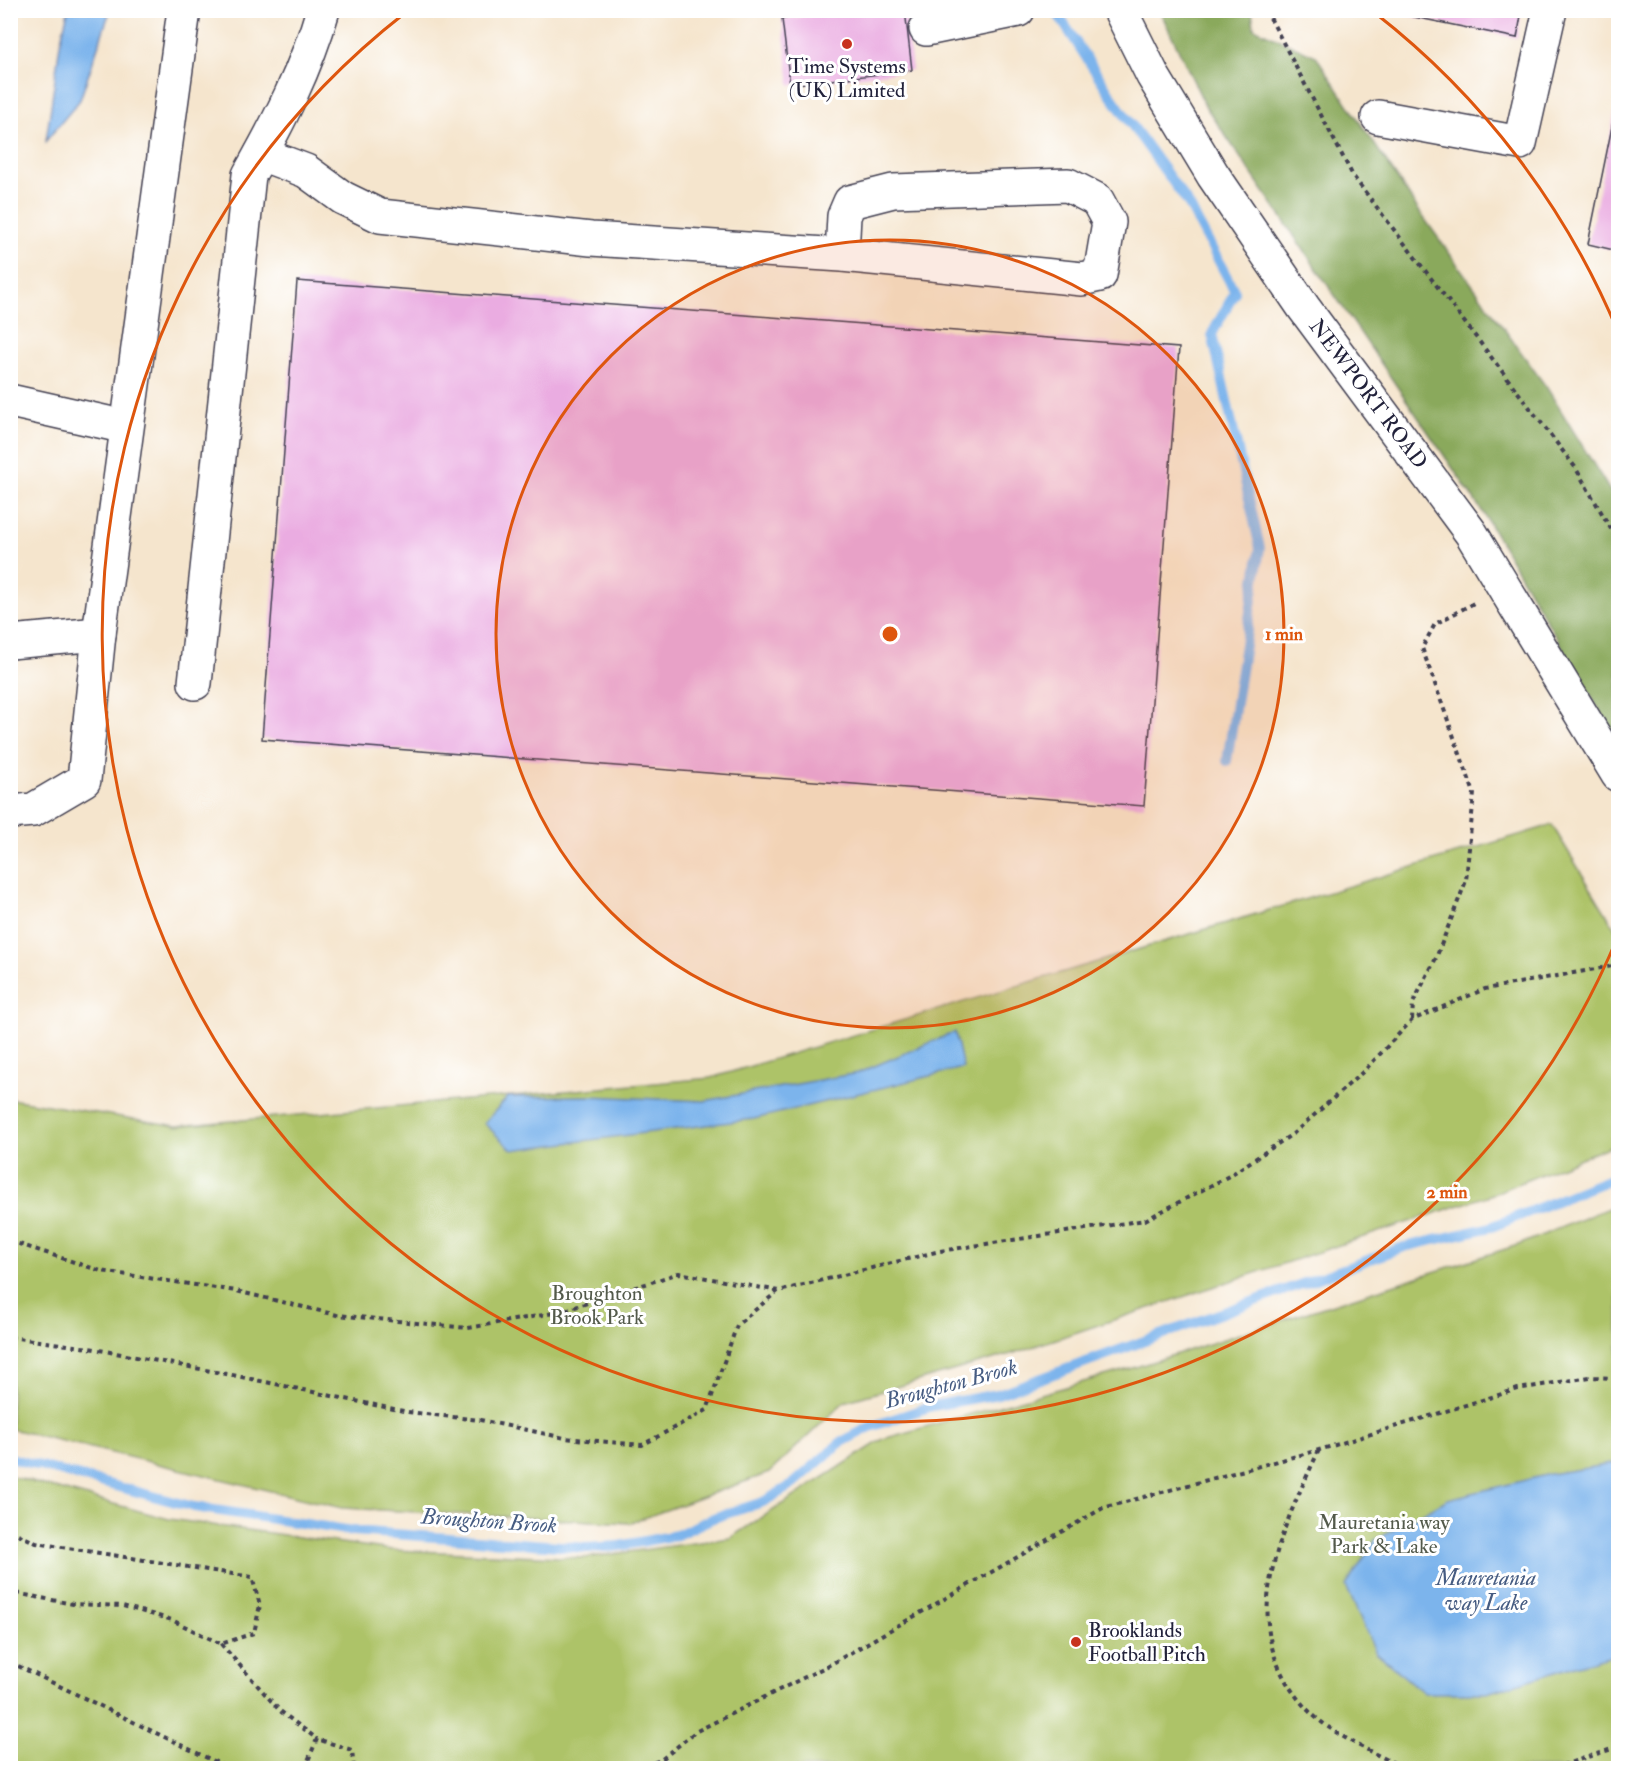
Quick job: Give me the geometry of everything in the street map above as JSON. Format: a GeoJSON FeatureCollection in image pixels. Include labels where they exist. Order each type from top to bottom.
{"type":"FeatureCollection","features":[{"type":"Feature","properties":{"kind":"street"},"geometry":{"type":"LineString","coordinates":[[10,812],[33,810],[84,780],[99,634],[183,10]]}},
{"type":"Feature","properties":{"kind":"street"},"geometry":{"type":"LineString","coordinates":[[195,683],[239,250],[249,175],[310,55],[323,10]]}},
{"type":"Feature","properties":{"kind":"street","name":"NEWPORT ROAD"},"geometry":{"type":"LineString","coordinates":[[1120,10],[1153,76],[1213,175],[1304,308],[1471,533],[1618,775]]}},
{"type":"Feature","properties":{"kind":"street"},"geometry":{"type":"LineString","coordinates":[[1378,117],[1520,143],[1550,10]]}},
{"type":"Feature","properties":{"kind":"street"},"geometry":{"type":"LineString","coordinates":[[926,29],[1008,12]]}},
{"type":"Feature","properties":{"kind":"street"},"geometry":{"type":"LineString","coordinates":[[261,154],[306,171],[343,198],[380,216],[591,239],[842,255],[1083,279],[1100,276],[1109,222],[1097,200],[1068,185],[892,191],[850,202],[844,216],[842,255]]}},
{"type":"Feature","properties":{"kind":"street"},"geometry":{"type":"LineString","coordinates":[[10,401],[126,427]]}},
{"type":"Feature","properties":{"kind":"street"},"geometry":{"type":"LineString","coordinates":[[10,642],[99,634]]}},
{"type":"Feature","properties":{"kind":"path"},"geometry":{"type":"LineString","coordinates":[[1266,10],[1353,176],[1575,466],[1618,541]]}},
{"type":"Feature","properties":{"kind":"path"},"geometry":{"type":"LineString","coordinates":[[1412,1020],[1413,1003],[1436,958],[1466,881],[1474,793],[1422,648],[1435,624],[1503,587]]}},
{"type":"Feature","properties":{"kind":"path"},"geometry":{"type":"LineString","coordinates":[[10,1242],[101,1271],[236,1291],[337,1315],[468,1328],[560,1312],[679,1273],[779,1291],[940,1251],[1145,1220],[1229,1176],[1294,1133],[1365,1070],[1412,1020],[1485,989],[1618,965]]}},
{"type":"Feature","properties":{"kind":"path"},"geometry":{"type":"LineString","coordinates":[[10,1337],[89,1348],[408,1412],[480,1420],[565,1438],[642,1445],[707,1410],[737,1325],[779,1291]]}},
{"type":"Feature","properties":{"kind":"path"},"geometry":{"type":"LineString","coordinates":[[638,1768],[661,1760],[695,1732],[831,1665],[1103,1508],[1320,1450],[1518,1389],[1590,1377],[1618,1378]]}},
{"type":"Feature","properties":{"kind":"path"},"geometry":{"type":"LineString","coordinates":[[1320,1450],[1286,1521],[1271,1567],[1266,1625],[1279,1668],[1305,1706],[1350,1741],[1405,1768]]}},
{"type":"Feature","properties":{"kind":"path"},"geometry":{"type":"LineString","coordinates":[[10,1530],[36,1543],[252,1577],[260,1605],[254,1633],[221,1644]]}},
{"type":"Feature","properties":{"kind":"path"},"geometry":{"type":"LineString","coordinates":[[10,1592],[73,1604],[123,1606],[172,1620],[221,1644],[280,1711],[317,1739],[352,1750],[354,1768]]}},
{"type":"Feature","properties":{"kind":"path"},"geometry":{"type":"LineString","coordinates":[[10,1662],[228,1768]]}},
{"type":"Feature","properties":{"kind":"path"},"geometry":{"type":"LineString","coordinates":[[306,1768],[317,1739]]}},
{"type":"Feature","properties":{"kind":"path"},"geometry":{"type":"LineString","coordinates":[[1554,1768],[1618,1747]]}},
{"type":"Feature","properties":{"kind":"green space"},"geometry":{"type":"Polygon","coordinates":[[[1160,11],[1252,11],[1254,28],[1316,56],[1421,214],[1547,388],[1618,504],[1618,742],[1482,511],[1206,107],[1160,11]]]}},
{"type":"Feature","properties":{"kind":"green space","name":"Broughton Brook Park"},"geometry":{"type":"Polygon","coordinates":[[[1552,825],[1618,933],[1618,1143],[1490,1195],[1011,1354],[844,1402],[769,1473],[630,1523],[342,1508],[11,1429],[10,1099],[177,1126],[711,1078],[1552,825]]]}},
{"type":"Feature","properties":{"kind":"green space","name":"Mauretania way Park & Lake"},"geometry":{"type":"Polygon","coordinates":[[[1618,1204],[1618,1768],[11,1768],[10,1476],[169,1519],[392,1550],[584,1558],[730,1538],[883,1439],[1136,1367],[1521,1244],[1618,1204]]]}},
{"type":"Feature","properties":{"kind":"water"},"geometry":{"type":"Polygon","coordinates":[[[68,11],[110,11],[80,100],[46,141],[60,44],[68,11]]]}},
{"type":"Feature","properties":{"kind":"water"},"geometry":{"type":"Polygon","coordinates":[[[955,1032],[963,1068],[754,1119],[512,1150],[484,1123],[508,1097],[588,1096],[704,1101],[858,1073],[955,1032]]]}},
{"type":"Feature","properties":{"kind":"water","name":"Mauretania way Lake"},"geometry":{"type":"Polygon","coordinates":[[[1618,1463],[1618,1653],[1487,1693],[1424,1693],[1376,1653],[1346,1586],[1375,1540],[1448,1499],[1550,1474],[1618,1463]]]}},
{"type":"Feature","properties":{"kind":"building","name":"Time Systems (UK) Limited"},"geometry":{"type":"Polygon","coordinates":[[[853,10],[905,10],[912,70],[790,85],[782,19],[853,10]]]}},
{"type":"Feature","properties":{"kind":"building"},"geometry":{"type":"Polygon","coordinates":[[[1380,10],[1522,10],[1517,38],[1380,10]]]}},
{"type":"Feature","properties":{"kind":"building"},"geometry":{"type":"Polygon","coordinates":[[[1618,102],[1618,251],[1588,244],[1618,102]]]}},
{"type":"Feature","properties":{"kind":"building"},"geometry":{"type":"Polygon","coordinates":[[[297,281],[1179,348],[1144,806],[262,739],[297,281]]]}},
{"type":"Feature","properties":{"kind":"waterway"},"geometry":{"type":"LineString","coordinates":[[1055,10],[1116,103],[1188,203],[1235,292],[1212,334],[1260,548],[1227,761]]}},
{"type":"Feature","properties":{"kind":"waterway","name":"Broughton Brook"},"geometry":{"type":"LineString","coordinates":[[10,1458],[194,1507],[353,1531],[587,1548],[619,1546],[677,1535],[713,1518],[763,1502],[792,1485],[840,1443],[870,1427],[932,1406],[998,1394],[1404,1247],[1491,1227],[1618,1176]]}},
{"type":"Feature","properties":{"kind":"place","name":"Time Systems (UK) Limited"},"geometry":{"type":"Point","coordinates":[847,44]}},
{"type":"Feature","properties":{"kind":"place","name":"Brooklands Football Pitch"},"geometry":{"type":"Point","coordinates":[1076,1642]}}]}
